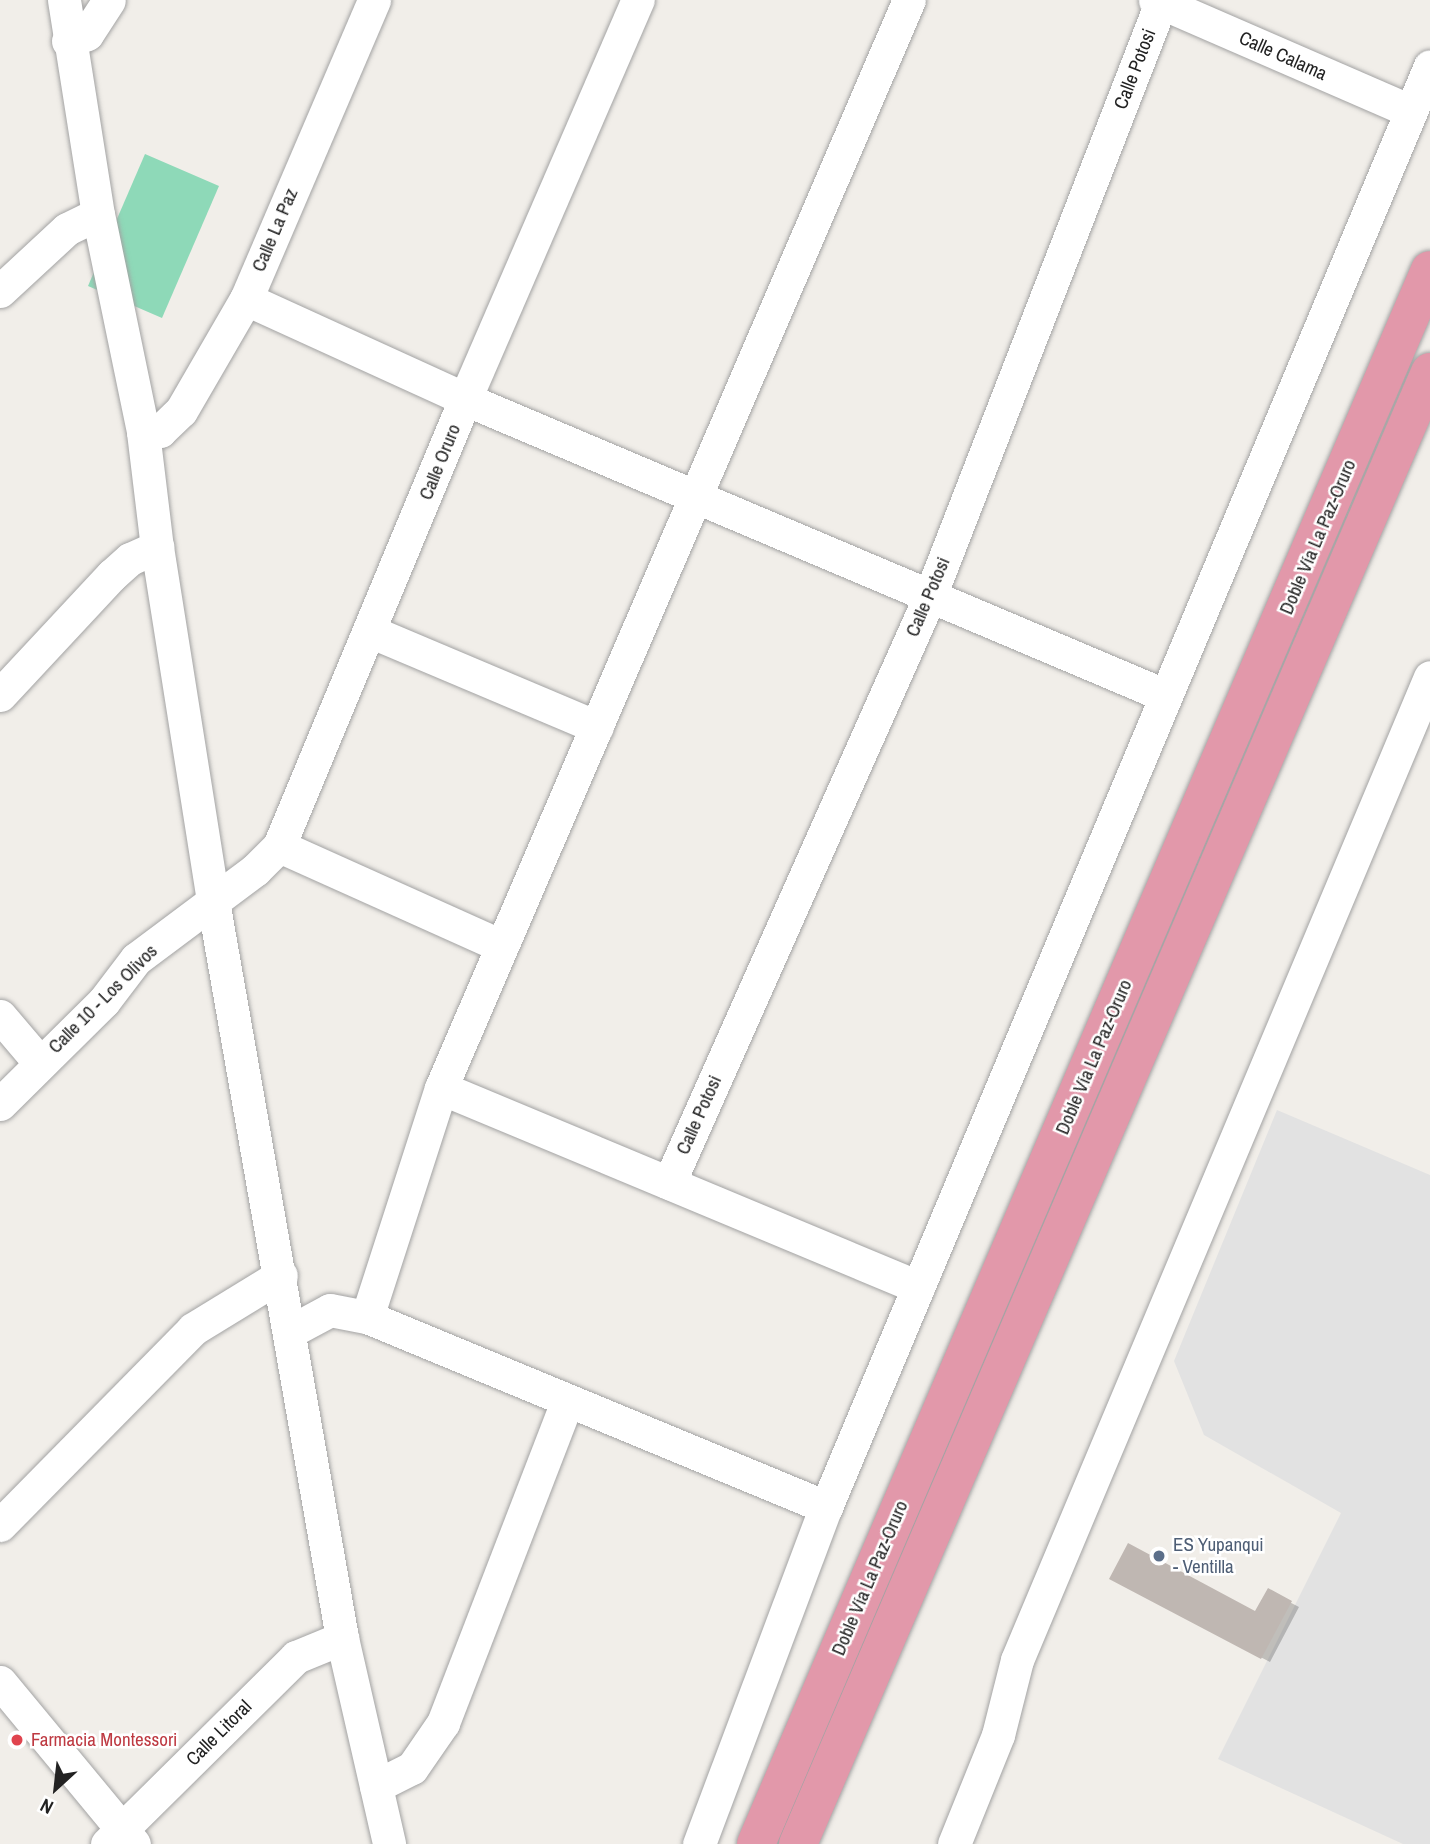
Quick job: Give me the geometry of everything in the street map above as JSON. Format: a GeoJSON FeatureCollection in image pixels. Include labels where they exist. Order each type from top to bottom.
{"type":"FeatureCollection","features":[{"type":"Feature","properties":{"kind":"highway","name":"Doble Vía La Paz-Oruro"},"geometry":{"type":"LineString","coordinates":[[756,1844],[1430,270]]}},
{"type":"Feature","properties":{"kind":"highway","name":"Doble Vía La Paz-Oruro"},"geometry":{"type":"LineString","coordinates":[[798,1844],[1430,372]]}},
{"type":"Feature","properties":{"kind":"street"},"geometry":{"type":"LineString","coordinates":[[64,0],[68,41],[98,214],[143,432],[157,547],[213,901],[291,1331],[342,1638],[389,1844]]}},
{"type":"Feature","properties":{"kind":"street"},"geometry":{"type":"LineString","coordinates":[[68,41],[87,34],[109,0]]}},
{"type":"Feature","properties":{"kind":"street","name":"Calle La Paz"},"geometry":{"type":"LineString","coordinates":[[143,432],[160,431],[181,411],[246,299],[374,0]]}},
{"type":"Feature","properties":{"kind":"street","name":"Calle Oruro"},"geometry":{"type":"LineString","coordinates":[[213,901],[279,846],[372,632],[465,399],[638,0]]}},
{"type":"Feature","properties":{"kind":"street"},"geometry":{"type":"LineString","coordinates":[[367,1317],[441,1088],[909,0]]}},
{"type":"Feature","properties":{"kind":"street","name":"Calle Calama"},"geometry":{"type":"LineString","coordinates":[[1159,1],[1410,111]]}},
{"type":"Feature","properties":{"kind":"street","name":"Calle Potosi"},"geometry":{"type":"LineString","coordinates":[[669,1183],[930,596],[1159,1]]}},
{"type":"Feature","properties":{"kind":"street"},"geometry":{"type":"LineString","coordinates":[[699,1844],[826,1507],[1164,695],[1430,66]]}},
{"type":"Feature","properties":{"kind":"street"},"geometry":{"type":"LineString","coordinates":[[0,291],[67,229],[98,214]]}},
{"type":"Feature","properties":{"kind":"street"},"geometry":{"type":"LineString","coordinates":[[246,299],[465,399],[1164,695]]}},
{"type":"Feature","properties":{"kind":"street"},"geometry":{"type":"LineString","coordinates":[[0,695],[112,575],[130,559],[157,547]]}},
{"type":"Feature","properties":{"kind":"street"},"geometry":{"type":"LineString","coordinates":[[372,632],[597,727]]}},
{"type":"Feature","properties":{"kind":"street"},"geometry":{"type":"LineString","coordinates":[[954,1844],[998,1735],[1017,1660],[1430,677]]}},
{"type":"Feature","properties":{"kind":"street"},"geometry":{"type":"LineString","coordinates":[[279,846],[502,946]]}},
{"type":"Feature","properties":{"kind":"street","name":"Calle 10 - Los Olivos"},"geometry":{"type":"LineString","coordinates":[[0,1104],[104,1001],[136,960],[213,901]]}},
{"type":"Feature","properties":{"kind":"street"},"geometry":{"type":"LineString","coordinates":[[0,1016],[40,1063]]}},
{"type":"Feature","properties":{"kind":"street"},"geometry":{"type":"LineString","coordinates":[[441,1088],[918,1287]]}},
{"type":"Feature","properties":{"kind":"street"},"geometry":{"type":"LineString","coordinates":[[0,1524],[193,1329],[281,1275]]}},
{"type":"Feature","properties":{"kind":"street"},"geometry":{"type":"LineString","coordinates":[[291,1331],[330,1310],[367,1317],[826,1507]]}},
{"type":"Feature","properties":{"kind":"street"},"geometry":{"type":"LineString","coordinates":[[376,1786],[412,1768],[443,1723],[567,1402]]}},
{"type":"Feature","properties":{"kind":"street","name":"Calle Litoral"},"geometry":{"type":"LineString","coordinates":[[121,1839],[296,1657],[342,1638]]}},
{"type":"Feature","properties":{"kind":"street"},"geometry":{"type":"LineString","coordinates":[[0,1682],[121,1839]]}},
{"type":"Feature","properties":{"kind":"green space"},"geometry":{"type":"Polygon","coordinates":[[[145,154],[219,186],[162,318],[88,286],[145,154]]]}},
{"type":"Feature","properties":{"kind":"shaded area"},"geometry":{"type":"Polygon","coordinates":[[[1277,1110],[1430,1175],[1430,1844],[1403,1844],[1218,1759],[1341,1513],[1204,1435],[1174,1361],[1277,1110]]]}},
{"type":"Feature","properties":{"kind":"building"},"geometry":{"type":"Polygon","coordinates":[[[1128,1543],[1255,1611],[1268,1588],[1292,1601],[1261,1659],[1109,1579],[1128,1543]]]}},
{"type":"Feature","properties":{"kind":"place","name":"ES Yupanqui - Ventilla"},"geometry":{"type":"Point","coordinates":[1159,1556]}},
{"type":"Feature","properties":{"kind":"place","name":"Farmacia Montessori"},"geometry":{"type":"Point","coordinates":[17,1740]}}]}
